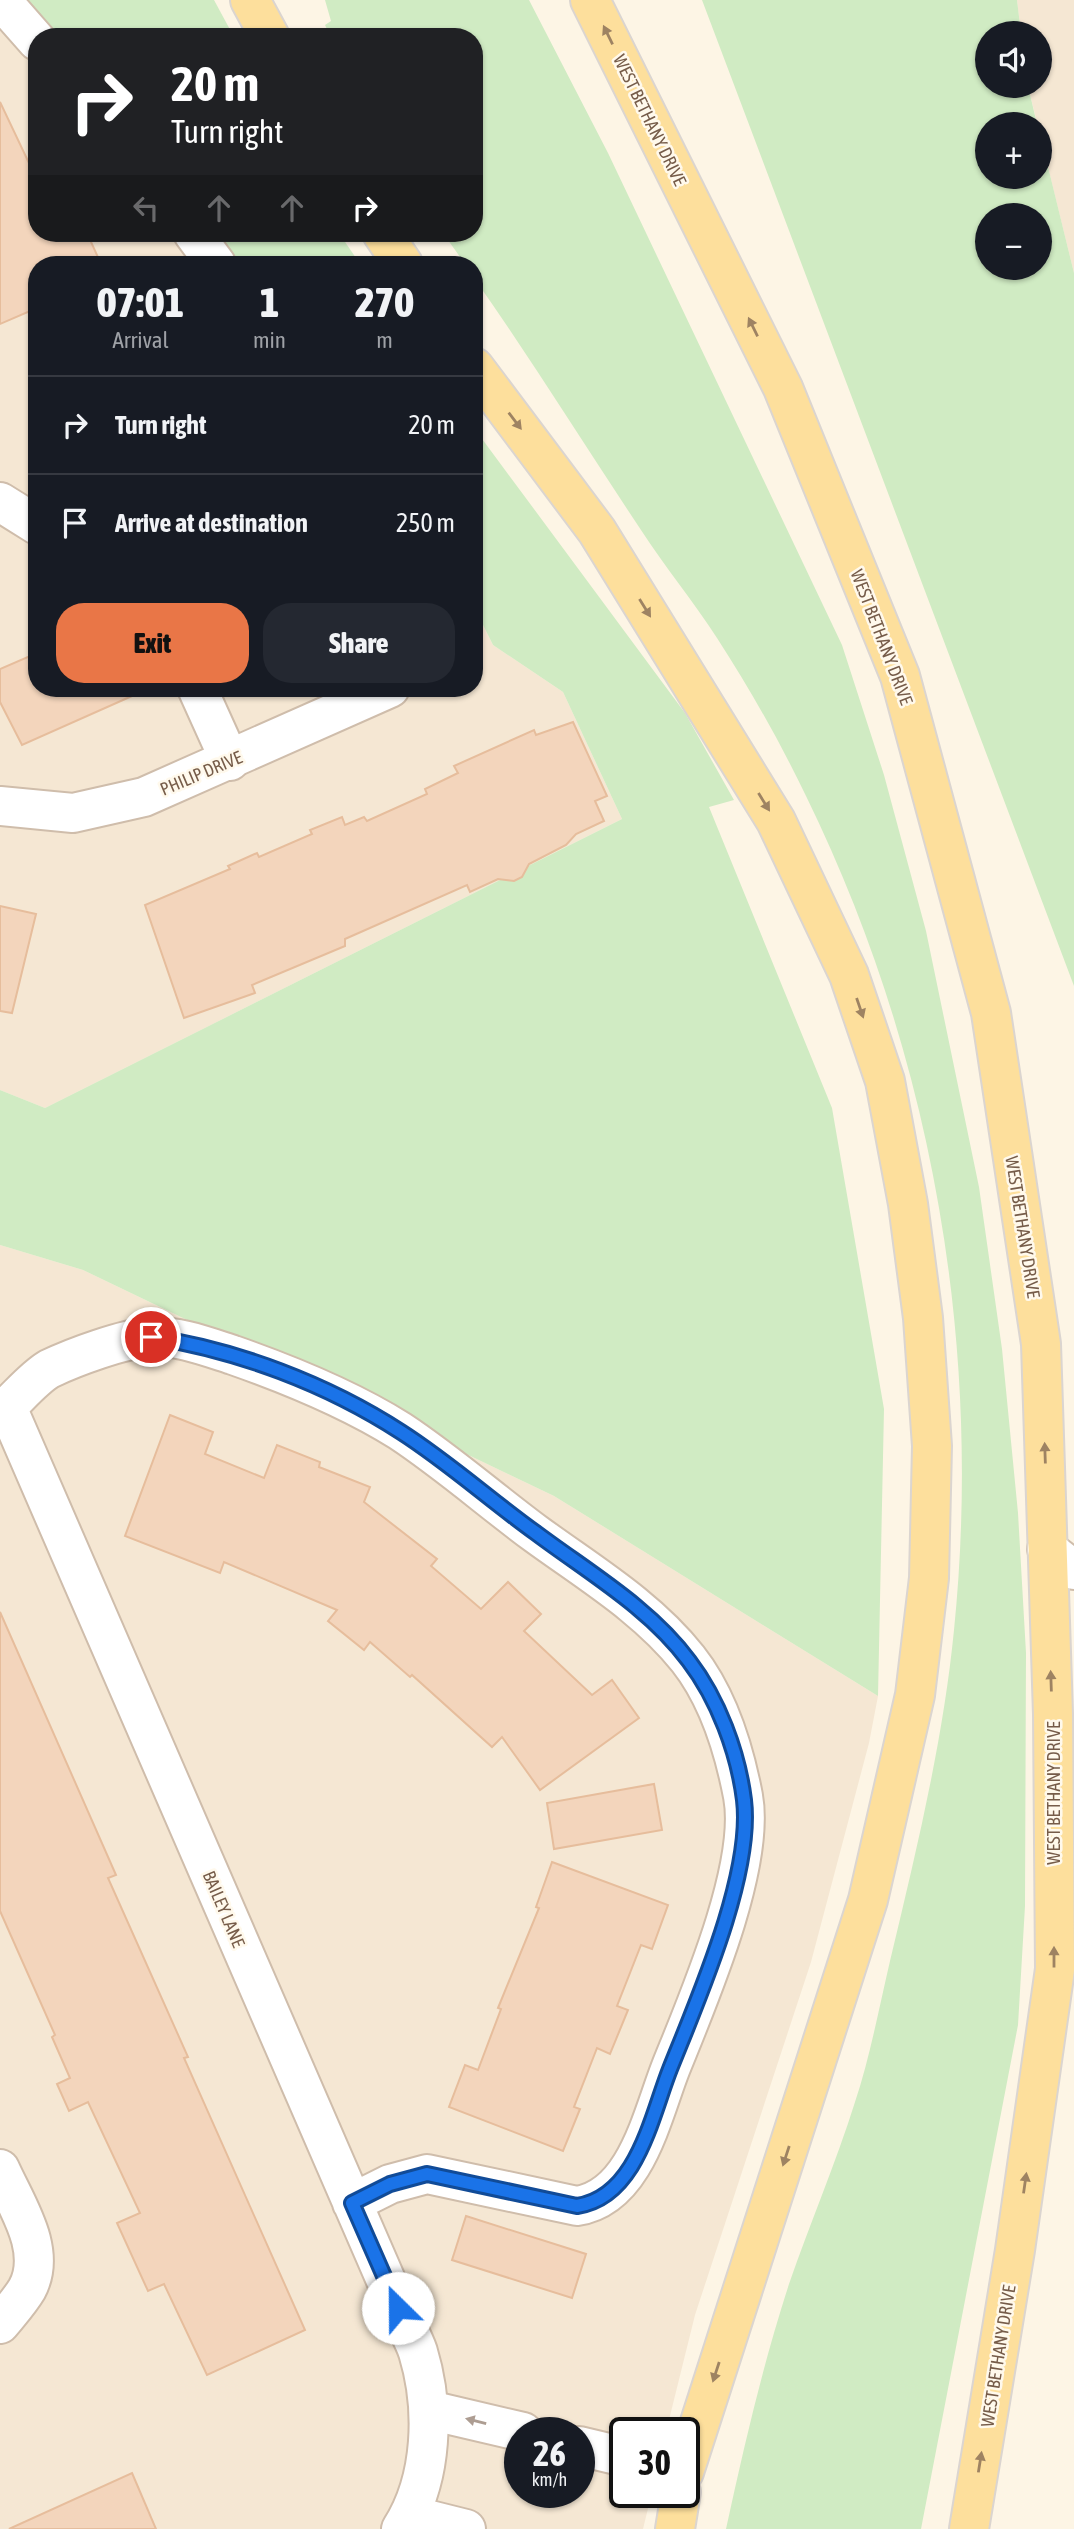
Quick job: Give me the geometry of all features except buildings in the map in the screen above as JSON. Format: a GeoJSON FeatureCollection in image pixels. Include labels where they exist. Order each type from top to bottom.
{"type":"FeatureCollection","features":[{"type":"Feature","properties":{"kind":"main road"},"geometry":{"type":"LineString","coordinates":[[250,0],[265,28]]}},
{"type":"Feature","properties":{"kind":"main road"},"geometry":{"type":"LineString","coordinates":[[281,0],[283,28]]}},
{"type":"Feature","properties":{"kind":"main road","name":"WEST BETHANY DRIVE"},"geometry":{"type":"LineString","coordinates":[[590,0],[783,388],[900,676],[990,1013],[1041,1344],[1061,1560],[1063,1749],[1055,1969],[1015,2250],[969,2529]]}},
{"type":"Feature","properties":{"kind":"main road"},"geometry":{"type":"LineString","coordinates":[[483,379],[597,531],[776,821],[849,975],[884,1082],[908,1204],[923,1318],[932,1446],[931,1499],[929,1578],[915,1695],[868,1900],[700,2422]]}},
{"type":"Feature","properties":{"kind":"main road"},"geometry":{"type":"LineString","coordinates":[[675,2529],[678,2508]]}},
{"type":"Feature","properties":{"kind":"street"},"geometry":{"type":"LineString","coordinates":[[1,0],[28,31]]}},
{"type":"Feature","properties":{"kind":"street"},"geometry":{"type":"LineString","coordinates":[[0,502],[28,519]]}},
{"type":"Feature","properties":{"kind":"street"},"geometry":{"type":"LineString","coordinates":[[201,697],[230,761]]}},
{"type":"Feature","properties":{"kind":"street","name":"PHILIP DRIVE"},"geometry":{"type":"LineString","coordinates":[[0,806],[73,813],[144,797],[370,697]]}},
{"type":"Feature","properties":{"kind":"street","name":"BAILEY LANE"},"geometry":{"type":"LineString","coordinates":[[352,2203],[390,2184],[427,2174],[577,2206],[593,2203],[629,2173],[692,2015],[740,1873],[744,1801],[725,1727],[689,1660],[658,1628],[610,1586],[400,1431],[323,1391],[246,1360],[200,1344],[151,1337],[99,1351],[47,1370],[7,1407],[352,2203],[417,2350],[429,2410],[425,2468],[405,2522]]}},
{"type":"Feature","properties":{"kind":"street"},"geometry":{"type":"LineString","coordinates":[[0,2169],[33,2243],[35,2268],[27,2290],[0,2324]]}},
{"type":"Feature","properties":{"kind":"street"},"geometry":{"type":"LineString","coordinates":[[429,2410],[504,2428]]}},
{"type":"Feature","properties":{"kind":"street"},"geometry":{"type":"LineString","coordinates":[[405,2522],[466,2529]]}},
{"type":"Feature","properties":{"kind":"shaded area"},"geometry":{"type":"Polygon","coordinates":[[[0,0],[28,28],[28,242],[221,242],[231,256],[28,256],[28,697],[483,697],[483,625],[493,645],[563,692],[622,819],[45,1108],[0,1090],[0,0]]]}},
{"type":"Feature","properties":{"kind":"shaded area"},"geometry":{"type":"Polygon","coordinates":[[[1017,0],[1074,0],[1074,273],[1052,184],[1052,112],[1034,112],[1031,98],[1052,98],[1052,21],[1020,21],[1017,0]]]}},
{"type":"Feature","properties":{"kind":"shaded area"},"geometry":{"type":"Polygon","coordinates":[[[0,1245],[83,1270],[554,1496],[878,1696],[869,1743],[811,1962],[695,2315],[670,2417],[609,2417],[609,2508],[648,2508],[643,2529],[0,2529],[0,1245]]]}},
{"type":"Feature","properties":{"kind":"green space"},"geometry":{"type":"Polygon","coordinates":[[[20,0],[214,0],[229,28],[43,28],[20,0]]]}},
{"type":"Feature","properties":{"kind":"green space"},"geometry":{"type":"Polygon","coordinates":[[[325,0],[529,0],[608,153],[842,645],[884,775],[926,931],[979,1187],[1002,1349],[1018,1513],[1026,1653],[1025,1906],[1018,2025],[921,2529],[726,2529],[754,2405],[780,2314],[848,2125],[865,2068],[928,1797],[949,1672],[961,1523],[961,1416],[953,1309],[938,1202],[916,1098],[886,995],[850,894],[806,796],[775,736],[717,638],[650,544],[483,291],[483,256],[459,256],[449,242],[483,242],[483,28],[326,28],[325,25],[331,21],[325,0]]]}},
{"type":"Feature","properties":{"kind":"green space"},"geometry":{"type":"Polygon","coordinates":[[[702,0],[1017,0],[1020,21],[975,21],[975,98],[1031,98],[1034,112],[975,112],[975,189],[1052,189],[1052,183],[1074,273],[1074,986],[702,0]]]}},
{"type":"Feature","properties":{"kind":"green space"},"geometry":{"type":"Polygon","coordinates":[[[221,242],[345,242],[355,256],[231,256],[221,242]]]}},
{"type":"Feature","properties":{"kind":"green space"},"geometry":{"type":"Polygon","coordinates":[[[483,440],[685,713],[734,800],[709,807],[832,1108],[884,1409],[878,1696],[554,1496],[83,1270],[0,1245],[0,1090],[45,1108],[622,819],[563,692],[493,645],[483,625],[483,440]]]}},
{"type":"Feature","properties":{"kind":"route"},"geometry":{"type":"LineString","coordinates":[[151,1337],[200,1344],[257,1364],[323,1391],[400,1431],[610,1586],[658,1628],[689,1660],[709,1693],[725,1727],[734,1759],[744,1801],[740,1873],[692,2015],[629,2173],[593,2203],[577,2206],[427,2174],[390,2184],[352,2203],[398,2308]]}}]}
